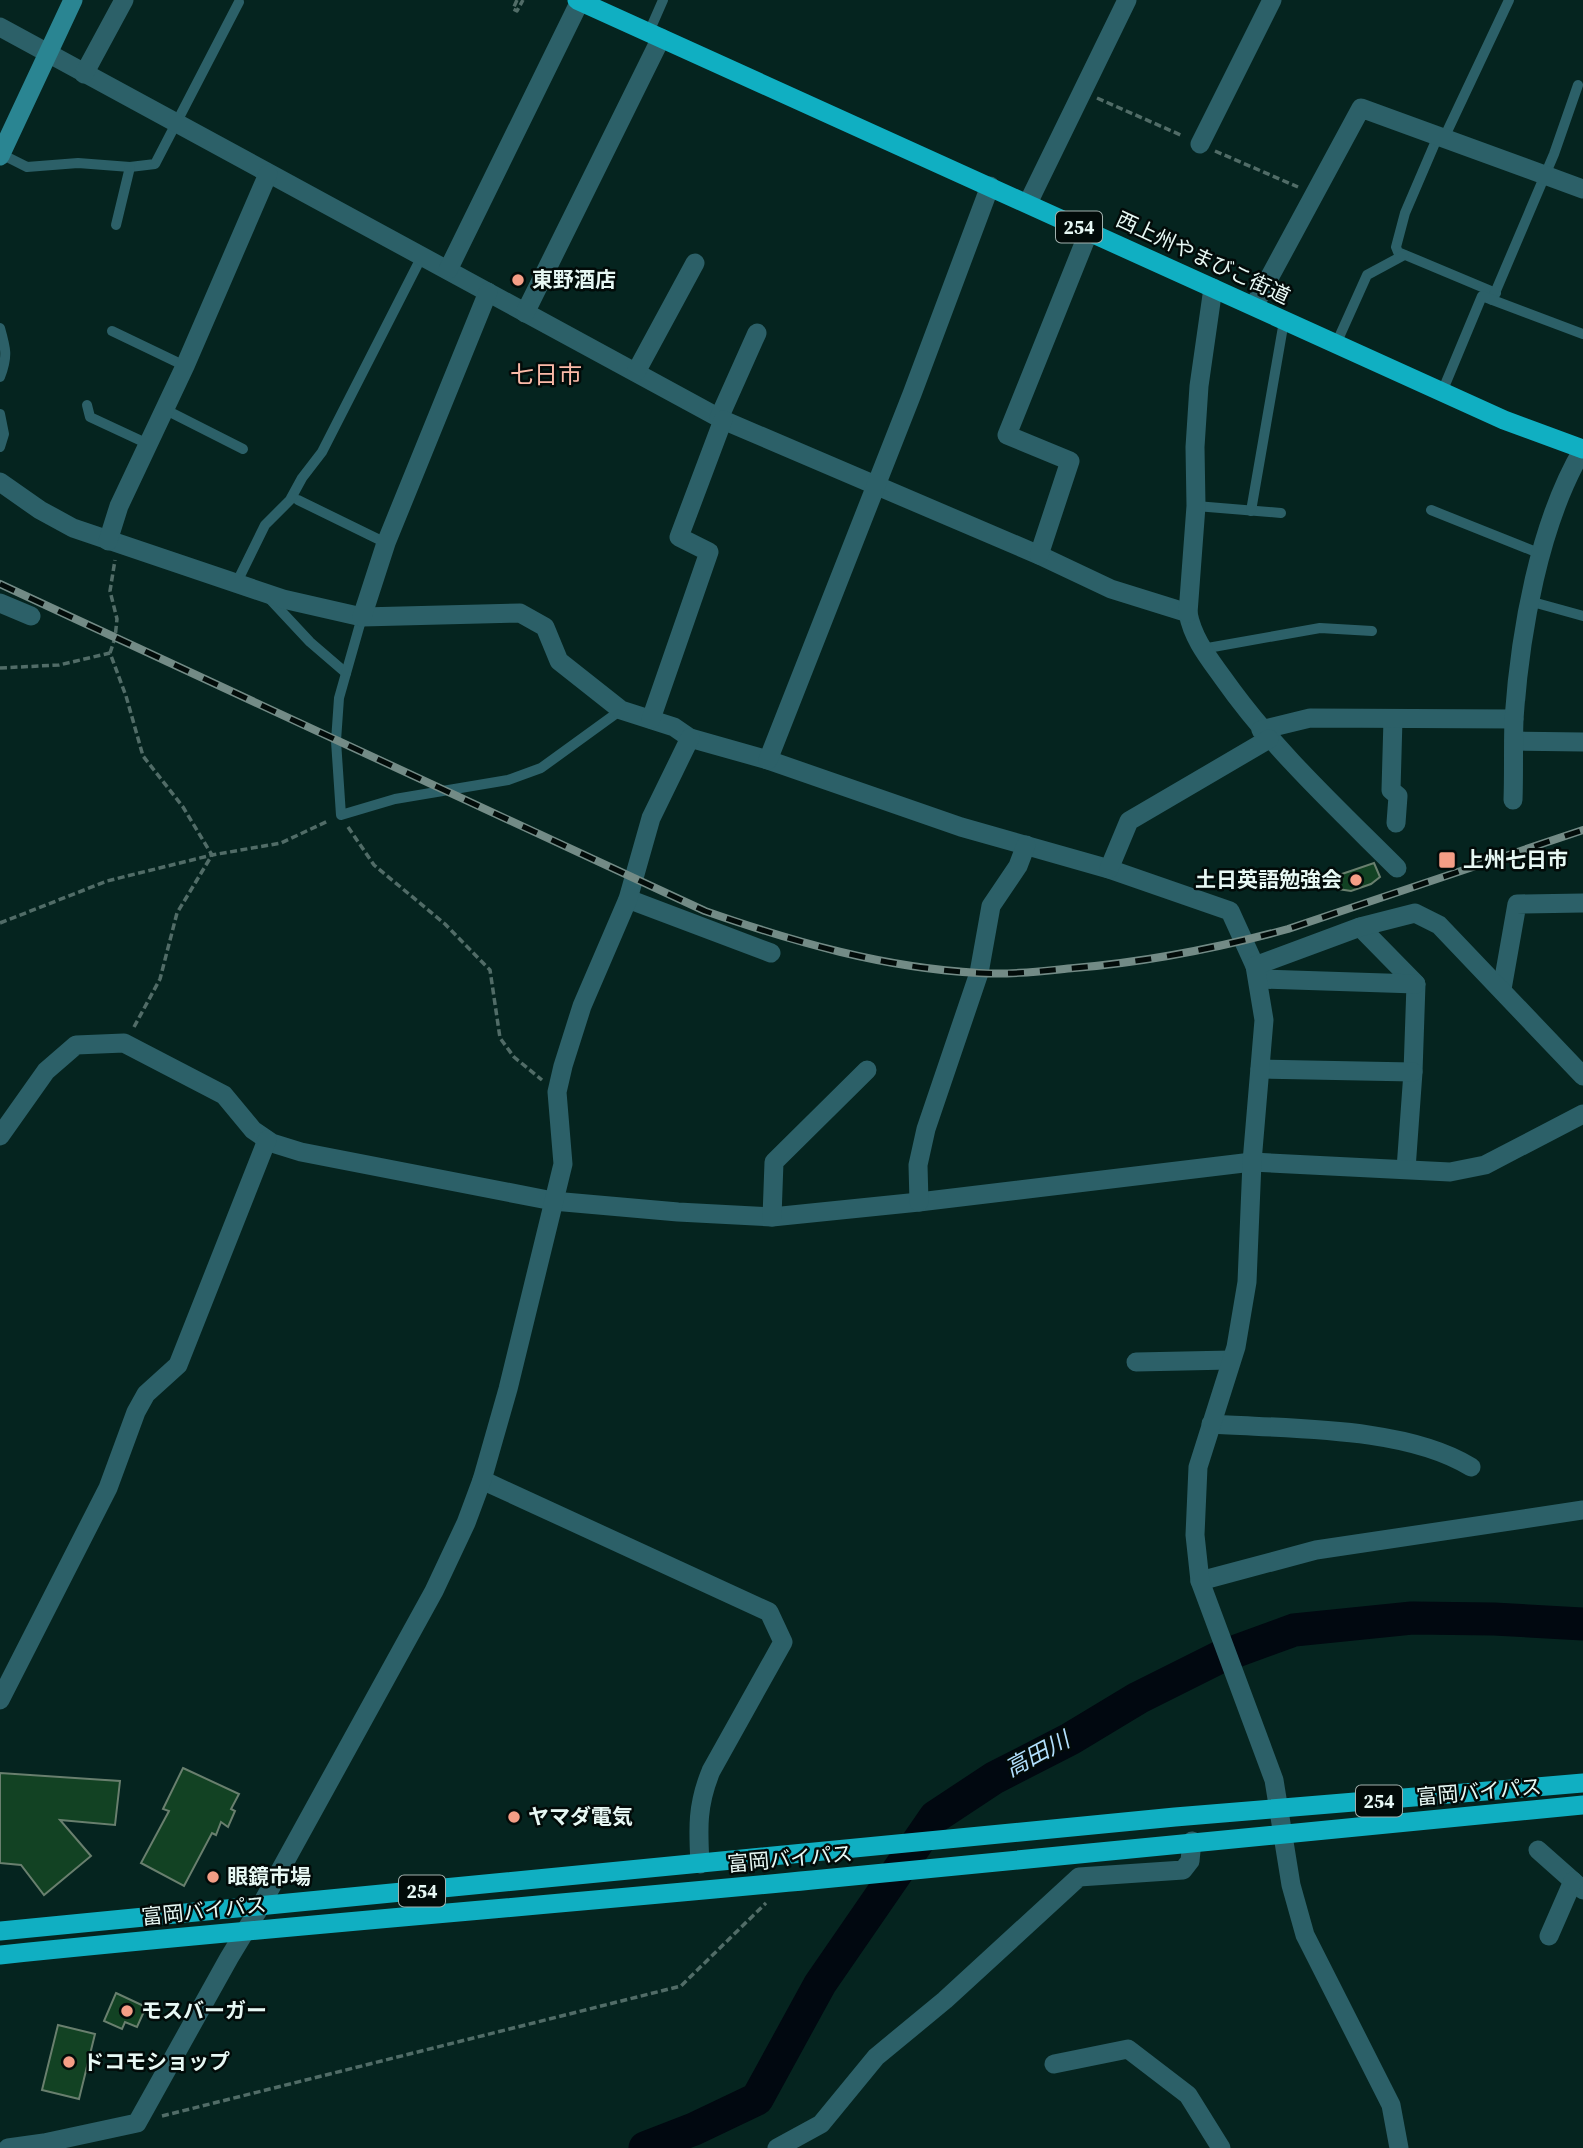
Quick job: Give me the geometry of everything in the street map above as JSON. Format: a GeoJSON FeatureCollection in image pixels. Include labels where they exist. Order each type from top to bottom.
{"type":"FeatureCollection","features":[{"type":"Feature","properties":{"kind":"highway","name":"西上州やまびこ街道"},"geometry":{"type":"LineString","coordinates":[[579,1],[1504,420],[1583,449]]}},
{"type":"Feature","properties":{"kind":"highway","name":"富岡バイパス"},"geometry":{"type":"LineString","coordinates":[[0,1931],[1175,1817],[1583,1783]]}},
{"type":"Feature","properties":{"kind":"highway","name":"富岡バイパス"},"geometry":{"type":"LineString","coordinates":[[0,1955],[246,1929],[810,1880],[1583,1805]]}},
{"type":"Feature","properties":{"kind":"main road"},"geometry":{"type":"LineString","coordinates":[[1,155],[73,0]]}},
{"type":"Feature","properties":{"kind":"street"},"geometry":{"type":"LineString","coordinates":[[83,74],[124,0]]}},
{"type":"Feature","properties":{"kind":"street"},"geometry":{"type":"LineString","coordinates":[[1028,203],[1127,0]]}},
{"type":"Feature","properties":{"kind":"street"},"geometry":{"type":"LineString","coordinates":[[1200,144],[1272,0]]}},
{"type":"Feature","properties":{"kind":"street"},"geometry":{"type":"LineString","coordinates":[[448,270],[579,1]]}},
{"type":"Feature","properties":{"kind":"street"},"geometry":{"type":"LineString","coordinates":[[0,27],[721,419],[1039,555],[1111,589],[1188,613]]}},
{"type":"Feature","properties":{"kind":"street"},"geometry":{"type":"LineString","coordinates":[[525,313],[655,35]]}},
{"type":"Feature","properties":{"kind":"street"},"geometry":{"type":"LineString","coordinates":[[1254,306],[1361,108],[1583,188]]}},
{"type":"Feature","properties":{"kind":"street"},"geometry":{"type":"LineString","coordinates":[[116,544],[119,506],[185,366],[268,174]]}},
{"type":"Feature","properties":{"kind":"street"},"geometry":{"type":"LineString","coordinates":[[768,760],[990,186]]}},
{"type":"Feature","properties":{"kind":"street"},"geometry":{"type":"LineString","coordinates":[[1039,555],[1070,461],[1007,435],[1089,231]]}},
{"type":"Feature","properties":{"kind":"street"},"geometry":{"type":"LineString","coordinates":[[636,372],[695,263]]}},
{"type":"Feature","properties":{"kind":"street"},"geometry":{"type":"LineString","coordinates":[[1213,288],[1199,386],[1195,447],[1196,506],[1188,613],[1191,632],[1265,735],[1397,868]]}},
{"type":"Feature","properties":{"kind":"street"},"geometry":{"type":"LineString","coordinates":[[362,618],[386,543],[488,292]]}},
{"type":"Feature","properties":{"kind":"street"},"geometry":{"type":"LineString","coordinates":[[651,719],[709,552],[680,537],[721,419],[757,333]]}},
{"type":"Feature","properties":{"kind":"street"},"geometry":{"type":"LineString","coordinates":[[1513,800],[1514,719],[1529,601],[1541,554],[1577,472],[1583,449]]}},
{"type":"Feature","properties":{"kind":"street"},"geometry":{"type":"LineString","coordinates":[[0,482],[72,528],[236,584],[362,618],[520,613],[545,627],[559,661],[621,710],[674,727],[690,738],[768,760],[961,827],[1109,869],[1230,911],[1257,973],[1264,1020],[1252,1162],[1247,1282],[1236,1347],[1198,1467],[1195,1535],[1202,1589],[1274,1780],[1291,1885],[1305,1935],[1391,2105],[1399,2148]]}},
{"type":"Feature","properties":{"kind":"street"},"geometry":{"type":"LineString","coordinates":[[0,603],[31,617]]}},
{"type":"Feature","properties":{"kind":"street"},"geometry":{"type":"LineString","coordinates":[[1109,869],[1129,821],[1265,735],[1310,718],[1514,719]]}},
{"type":"Feature","properties":{"kind":"street"},"geometry":{"type":"LineString","coordinates":[[1393,719],[1391,790],[1398,796],[1396,823]]}},
{"type":"Feature","properties":{"kind":"street"},"geometry":{"type":"LineString","coordinates":[[8,2148],[136,2123],[260,1907],[434,1591],[466,1523],[482,1480],[564,1164],[557,1092],[563,1066],[582,1006],[628,900],[651,818],[690,738]]}},
{"type":"Feature","properties":{"kind":"street"},"geometry":{"type":"LineString","coordinates":[[1514,740],[1583,742]]}},
{"type":"Feature","properties":{"kind":"street"},"geometry":{"type":"LineString","coordinates":[[919,1202],[918,1165],[926,1129],[978,973],[991,906],[1018,866],[1026,845]]}},
{"type":"Feature","properties":{"kind":"street"},"geometry":{"type":"LineString","coordinates":[[628,900],[771,953]]}},
{"type":"Feature","properties":{"kind":"street"},"geometry":{"type":"LineString","coordinates":[[1502,989],[1517,904],[1583,903]]}},
{"type":"Feature","properties":{"kind":"street"},"geometry":{"type":"LineString","coordinates":[[1257,973],[1360,927],[1415,913],[1438,925],[1583,1076]]}},
{"type":"Feature","properties":{"kind":"street"},"geometry":{"type":"LineString","coordinates":[[1360,927],[1416,984],[1406,1169]]}},
{"type":"Feature","properties":{"kind":"street"},"geometry":{"type":"LineString","coordinates":[[1257,973],[1416,984]]}},
{"type":"Feature","properties":{"kind":"street"},"geometry":{"type":"LineString","coordinates":[[3,1127],[47,1070],[76,1045],[124,1043],[224,1095],[253,1130],[267,1140],[301,1152],[553,1201],[772,1217],[1252,1162],[1450,1171],[1485,1165],[1583,1114]]}},
{"type":"Feature","properties":{"kind":"street"},"geometry":{"type":"LineString","coordinates":[[1259,1069],[1413,1072]]}},
{"type":"Feature","properties":{"kind":"street"},"geometry":{"type":"LineString","coordinates":[[772,1217],[774,1162],[867,1070]]}},
{"type":"Feature","properties":{"kind":"street"},"geometry":{"type":"LineString","coordinates":[[0,1700],[108,1488],[136,1412],[146,1394],[178,1366],[267,1140]]}},
{"type":"Feature","properties":{"kind":"street"},"geometry":{"type":"LineString","coordinates":[[1136,1362],[1231,1360]]}},
{"type":"Feature","properties":{"kind":"street"},"geometry":{"type":"LineString","coordinates":[[1211,1424],[1367,1434],[1450,1454],[1471,1467]]}},
{"type":"Feature","properties":{"kind":"street"},"geometry":{"type":"LineString","coordinates":[[482,1480],[769,1612],[783,1642],[702,1792],[697,1817],[700,1864]]}},
{"type":"Feature","properties":{"kind":"street"},"geometry":{"type":"LineString","coordinates":[[1202,1589],[1316,1550],[1583,1510]]}},
{"type":"Feature","properties":{"kind":"street"},"geometry":{"type":"LineString","coordinates":[[777,2148],[821,2124],[876,2057],[945,2000],[1079,1877],[1183,1870],[1190,1861],[1184,1842]]}},
{"type":"Feature","properties":{"kind":"street"},"geometry":{"type":"LineString","coordinates":[[1538,1850],[1578,1886],[1549,1936]]}},
{"type":"Feature","properties":{"kind":"street"},"geometry":{"type":"LineString","coordinates":[[1054,2064],[1128,2049],[1188,2095],[1221,2148]]}},
{"type":"Feature","properties":{"kind":"lane"},"geometry":{"type":"LineString","coordinates":[[655,35],[663,0]]}},
{"type":"Feature","properties":{"kind":"lane"},"geometry":{"type":"LineString","coordinates":[[1509,0],[1405,213],[1396,247],[1398,252],[1404,255],[1583,334]]}},
{"type":"Feature","properties":{"kind":"lane"},"geometry":{"type":"LineString","coordinates":[[1,155],[27,167],[78,163],[130,167],[155,164],[239,2]]}},
{"type":"Feature","properties":{"kind":"lane"},"geometry":{"type":"LineString","coordinates":[[1494,296],[1554,154],[1578,85]]}},
{"type":"Feature","properties":{"kind":"lane"},"geometry":{"type":"LineString","coordinates":[[116,225],[130,167]]}},
{"type":"Feature","properties":{"kind":"lane"},"geometry":{"type":"LineString","coordinates":[[1336,344],[1367,275],[1404,255]]}},
{"type":"Feature","properties":{"kind":"lane"},"geometry":{"type":"LineString","coordinates":[[236,584],[265,525],[290,500],[302,478],[322,452],[422,256]]}},
{"type":"Feature","properties":{"kind":"lane"},"geometry":{"type":"LineString","coordinates":[[1442,392],[1482,296],[1494,296]]}},
{"type":"Feature","properties":{"kind":"lane"},"geometry":{"type":"LineString","coordinates":[[1251,511],[1284,321]]}},
{"type":"Feature","properties":{"kind":"lane"},"geometry":{"type":"LineString","coordinates":[[0,328],[6,361],[0,377]]}},
{"type":"Feature","properties":{"kind":"lane"},"geometry":{"type":"LineString","coordinates":[[112,331],[185,366]]}},
{"type":"Feature","properties":{"kind":"lane"},"geometry":{"type":"LineString","coordinates":[[87,405],[90,417],[148,444]]}},
{"type":"Feature","properties":{"kind":"lane"},"geometry":{"type":"LineString","coordinates":[[164,409],[243,449]]}},
{"type":"Feature","properties":{"kind":"lane"},"geometry":{"type":"LineString","coordinates":[[0,414],[4,434],[0,447]]}},
{"type":"Feature","properties":{"kind":"lane"},"geometry":{"type":"LineString","coordinates":[[298,500],[386,543]]}},
{"type":"Feature","properties":{"kind":"lane"},"geometry":{"type":"LineString","coordinates":[[1196,506],[1281,513]]}},
{"type":"Feature","properties":{"kind":"lane"},"geometry":{"type":"LineString","coordinates":[[1431,510],[1541,554]]}},
{"type":"Feature","properties":{"kind":"lane"},"geometry":{"type":"LineString","coordinates":[[265,593],[310,642],[346,673]]}},
{"type":"Feature","properties":{"kind":"lane"},"geometry":{"type":"LineString","coordinates":[[1529,601],[1583,616]]}},
{"type":"Feature","properties":{"kind":"lane"},"geometry":{"type":"LineString","coordinates":[[362,618],[339,698],[335,741],[341,815],[395,799],[508,780],[541,768],[621,710]]}},
{"type":"Feature","properties":{"kind":"lane"},"geometry":{"type":"LineString","coordinates":[[1202,649],[1320,628],[1372,631]]}},
{"type":"Feature","properties":{"kind":"path"},"geometry":{"type":"LineString","coordinates":[[517,0],[513,9],[517,11],[523,0]]}},
{"type":"Feature","properties":{"kind":"path"},"geometry":{"type":"LineString","coordinates":[[116,544],[110,591],[117,619],[110,653],[126,696],[143,756],[183,807],[212,855]]}},
{"type":"Feature","properties":{"kind":"path"},"geometry":{"type":"LineString","coordinates":[[0,668],[59,665],[110,653]]}},
{"type":"Feature","properties":{"kind":"path"},"geometry":{"type":"LineString","coordinates":[[0,923],[107,881],[212,855],[281,843],[341,815],[374,865],[446,924],[490,970],[500,1038],[514,1056],[557,1092]]}},
{"type":"Feature","properties":{"kind":"path"},"geometry":{"type":"LineString","coordinates":[[124,1043],[160,979],[177,913],[212,855]]}},
{"type":"Feature","properties":{"kind":"path"},"geometry":{"type":"LineString","coordinates":[[136,2123],[681,1986],[788,1882]]}},
{"type":"Feature","properties":{"kind":"building","name":"土日英語勉強会"},"geometry":{"type":"Polygon","coordinates":[[[1374,863],[1380,877],[1371,884],[1351,891],[1338,889],[1336,876],[1374,863]]]}},
{"type":"Feature","properties":{"kind":"building"},"geometry":{"type":"Polygon","coordinates":[[[183,1768],[239,1794],[231,1809],[235,1811],[228,1827],[221,1822],[216,1835],[212,1833],[184,1886],[141,1863],[169,1811],[163,1809],[183,1768]]]}},
{"type":"Feature","properties":{"kind":"building"},"geometry":{"type":"Polygon","coordinates":[[[0,1773],[120,1781],[115,1825],[60,1820],[91,1856],[44,1895],[21,1865],[0,1863],[0,1773]]]}},
{"type":"Feature","properties":{"kind":"building","name":"モスバーガー"},"geometry":{"type":"Polygon","coordinates":[[[116,1993],[146,2007],[137,2027],[125,2022],[122,2029],[104,2021],[116,1993]]]}},
{"type":"Feature","properties":{"kind":"building","name":"ドコモショップ"},"geometry":{"type":"Polygon","coordinates":[[[58,2025],[95,2034],[79,2099],[42,2090],[58,2025]]]}},
{"type":"Feature","properties":{"kind":"waterway","name":"高田川"},"geometry":{"type":"LineString","coordinates":[[645,2148],[694,2129],[757,2099],[820,1984],[935,1817],[994,1778],[1070,1739],[1138,1698],[1220,1657],[1294,1630],[1412,1618],[1583,1624]]}},
{"type":"Feature","properties":{"kind":"railway"},"geometry":{"type":"LineString","coordinates":[[0,584],[705,911],[806,943],[909,966],[979,973],[1015,973],[1128,962],[1209,948],[1288,929],[1583,830]]}},
{"type":"Feature","properties":{"kind":"place","name":"東野酒店"},"geometry":{"type":"Point","coordinates":[518,280]}},
{"type":"Feature","properties":{"kind":"place","name":"上州七日市"},"geometry":{"type":"Point","coordinates":[1447,860]}},
{"type":"Feature","properties":{"kind":"place","name":"土日英語勉強会"},"geometry":{"type":"Point","coordinates":[1356,880]}},
{"type":"Feature","properties":{"kind":"place","name":"ヤマダ電気"},"geometry":{"type":"Point","coordinates":[514,1817]}},
{"type":"Feature","properties":{"kind":"place","name":"眼鏡市場"},"geometry":{"type":"Point","coordinates":[213,1877]}},
{"type":"Feature","properties":{"kind":"place","name":"モスバーガー"},"geometry":{"type":"Point","coordinates":[127,2011]}},
{"type":"Feature","properties":{"kind":"place","name":"ドコモショップ"},"geometry":{"type":"Point","coordinates":[69,2062]}},
{"type":"Feature","properties":{"kind":"district","name":"七日市"},"geometry":{"type":"Point","coordinates":[546,375]}}]}
